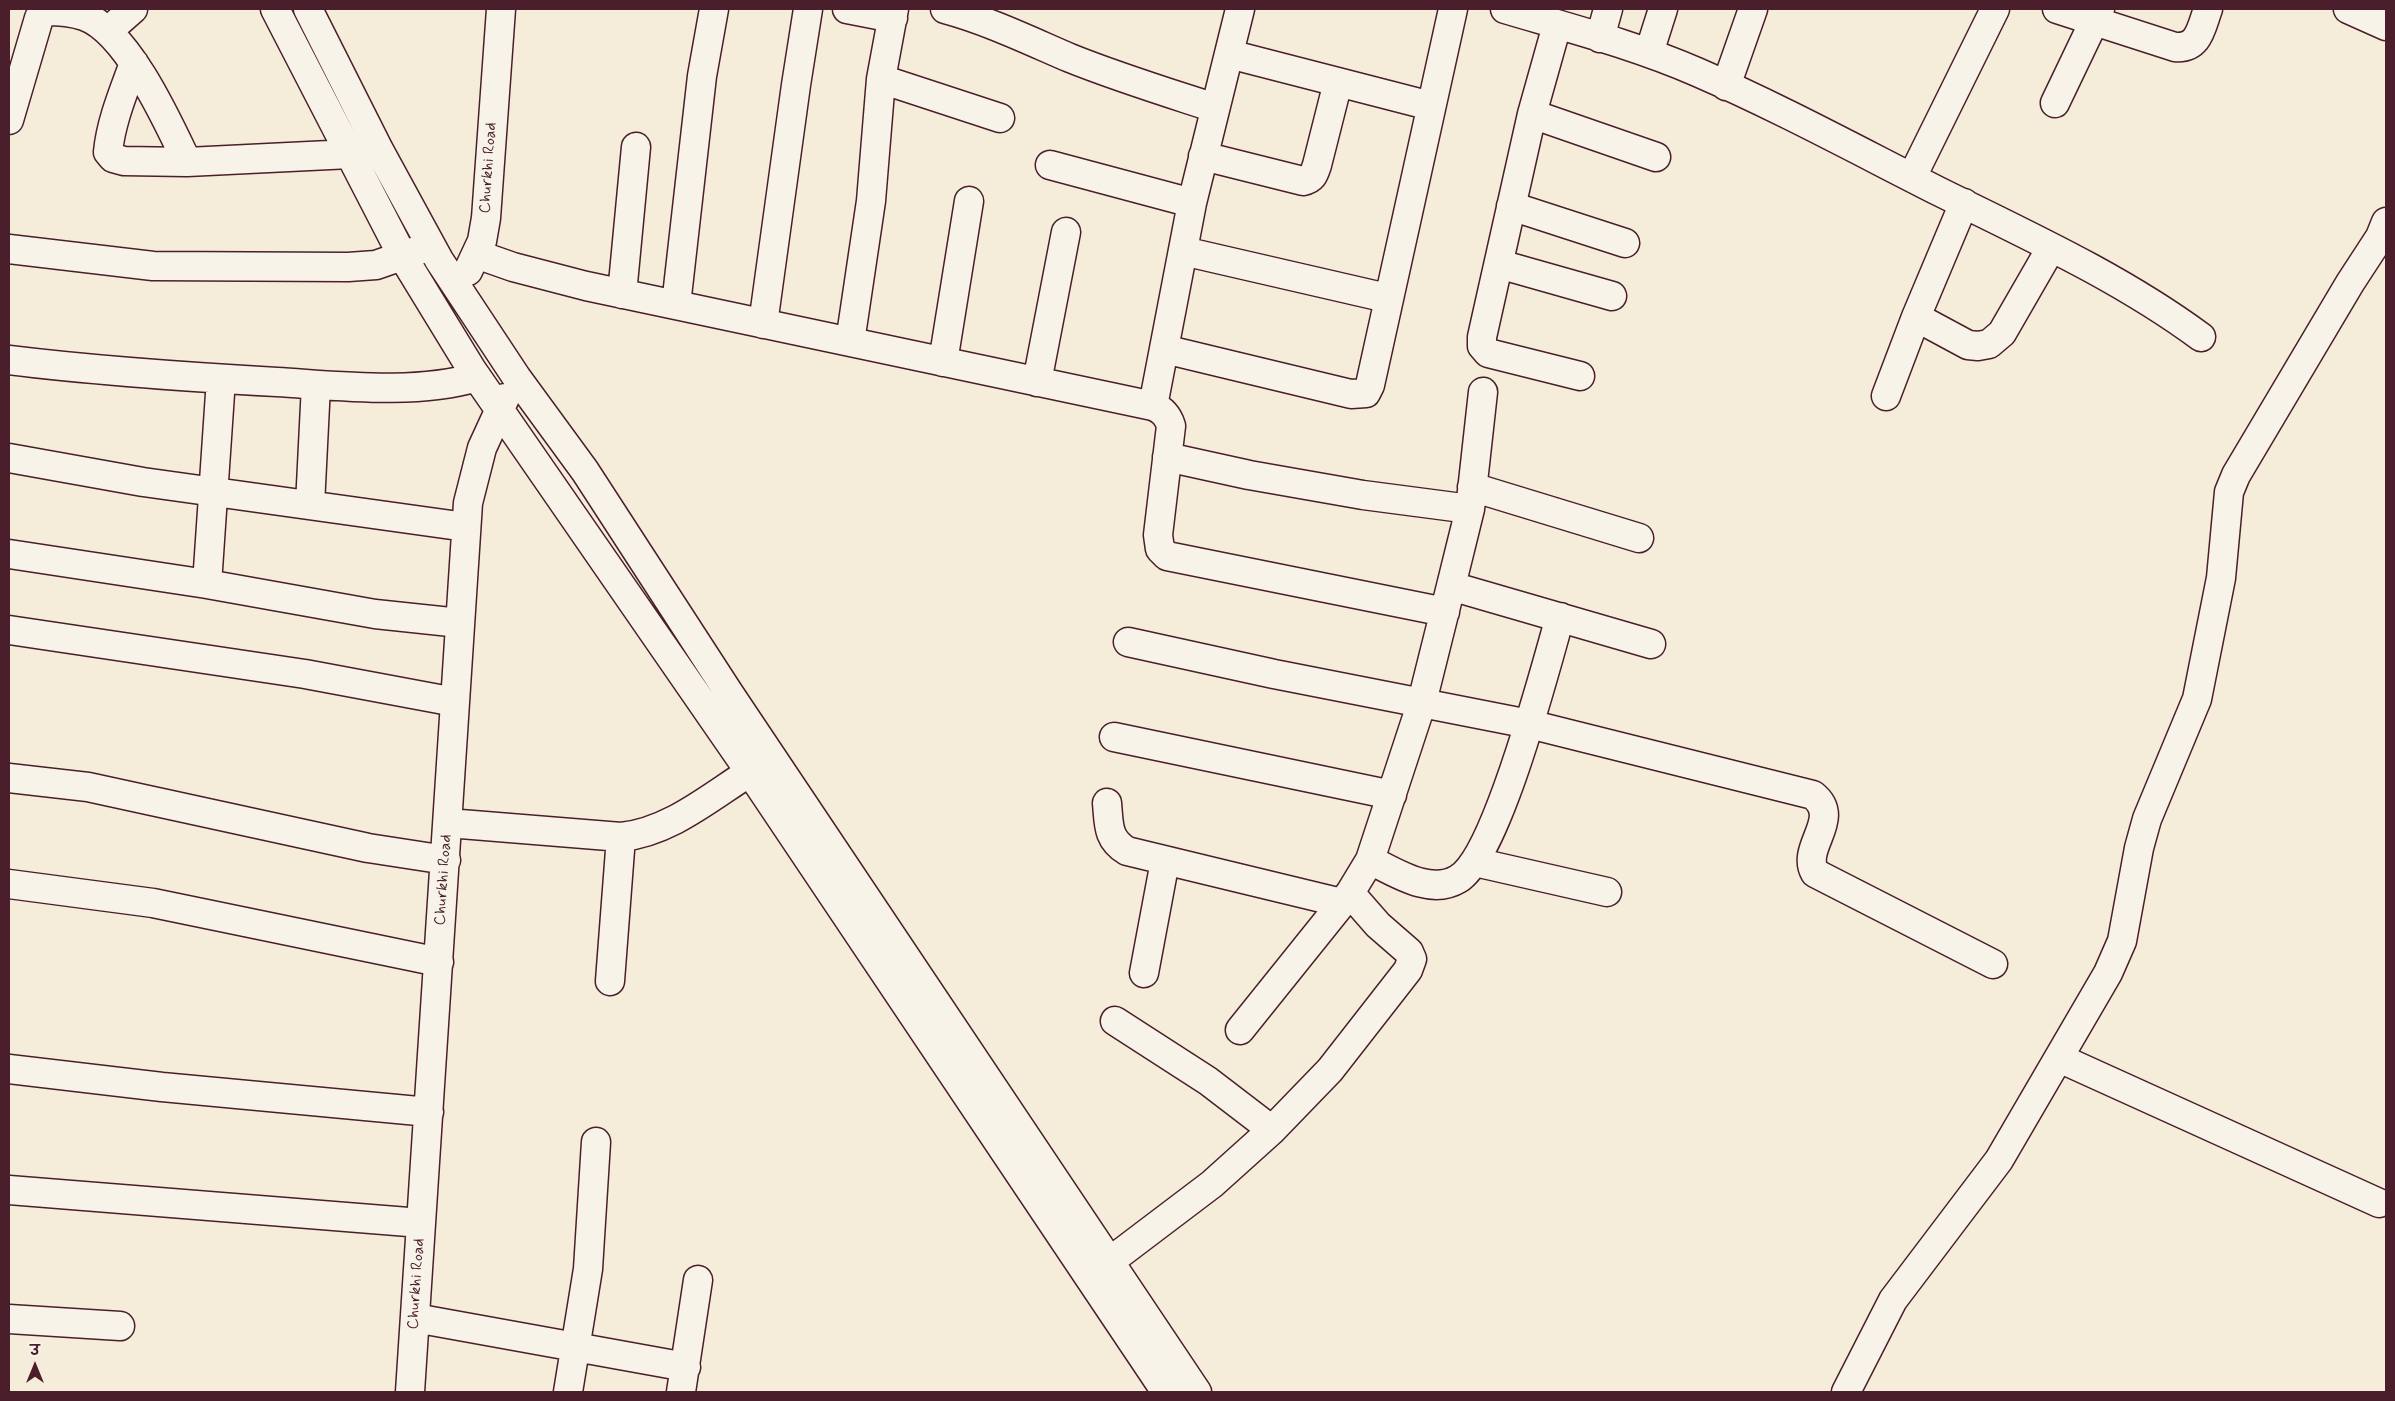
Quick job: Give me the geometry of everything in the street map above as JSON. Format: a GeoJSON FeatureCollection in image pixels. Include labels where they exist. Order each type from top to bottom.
{"type":"FeatureCollection","features":[{"type":"Feature","properties":{"kind":"street"},"geometry":{"type":"LineString","coordinates":[[108,31],[133,9]]}},
{"type":"Feature","properties":{"kind":"street"},"geometry":{"type":"LineString","coordinates":[[275,9],[403,257],[477,377],[750,772],[1166,1392]]}},
{"type":"Feature","properties":{"kind":"street"},"geometry":{"type":"LineString","coordinates":[[308,9],[379,150],[431,245],[458,289],[517,378],[585,471],[729,694],[1197,1392]]}},
{"type":"Feature","properties":{"kind":"street","name":"Churkhi Road"},"geometry":{"type":"LineString","coordinates":[[438,315],[458,289],[482,241],[486,218],[501,9]]}},
{"type":"Feature","properties":{"kind":"street"},"geometry":{"type":"LineString","coordinates":[[676,305],[702,76],[714,9]]}},
{"type":"Feature","properties":{"kind":"street"},"geometry":{"type":"LineString","coordinates":[[763,324],[808,9]]}},
{"type":"Feature","properties":{"kind":"street"},"geometry":{"type":"LineString","coordinates":[[848,9],[894,13],[881,79],[871,201],[850,342]]}},
{"type":"Feature","properties":{"kind":"street"},"geometry":{"type":"LineString","coordinates":[[945,9],[1008,30],[1070,58],[1128,80],[1215,108]]}},
{"type":"Feature","properties":{"kind":"street"},"geometry":{"type":"LineString","coordinates":[[1153,406],[1192,203],[1240,9]]}},
{"type":"Feature","properties":{"kind":"street"},"geometry":{"type":"LineString","coordinates":[[1164,349],[1262,374],[1358,394],[1366,393],[1370,385],[1387,298],[1453,9]]}},
{"type":"Feature","properties":{"kind":"street"},"geometry":{"type":"LineString","coordinates":[[1507,9],[1649,53],[1726,86],[1912,177],[2051,248],[2122,286],[2201,337]]}},
{"type":"Feature","properties":{"kind":"street"},"geometry":{"type":"LineString","coordinates":[[1600,38],[1608,9]]}},
{"type":"Feature","properties":{"kind":"street"},"geometry":{"type":"LineString","coordinates":[[1649,53],[1663,9]]}},
{"type":"Feature","properties":{"kind":"street"},"geometry":{"type":"LineString","coordinates":[[1726,86],[1753,9]]}},
{"type":"Feature","properties":{"kind":"street"},"geometry":{"type":"LineString","coordinates":[[1912,177],[1994,9]]}},
{"type":"Feature","properties":{"kind":"street"},"geometry":{"type":"LineString","coordinates":[[2057,9],[2097,14],[2175,47],[2186,48],[2193,43],[2200,33],[2208,9]]}},
{"type":"Feature","properties":{"kind":"street"},"geometry":{"type":"LineString","coordinates":[[2348,9],[2386,26]]}},
{"type":"Feature","properties":{"kind":"street"},"geometry":{"type":"LineString","coordinates":[[9,120],[18,52],[39,18],[46,11],[58,10],[85,16],[108,31],[134,63],[187,162]]}},
{"type":"Feature","properties":{"kind":"street"},"geometry":{"type":"LineString","coordinates":[[2056,103],[2097,14]]}},
{"type":"Feature","properties":{"kind":"street"},"geometry":{"type":"LineString","coordinates":[[1557,24],[1532,114],[1482,337],[1482,346],[1488,353],[1580,376]]}},
{"type":"Feature","properties":{"kind":"street"},"geometry":{"type":"LineString","coordinates":[[1229,54],[1431,106]]}},
{"type":"Feature","properties":{"kind":"street"},"geometry":{"type":"LineString","coordinates":[[134,63],[119,105],[108,152],[113,158],[124,161],[187,162],[350,154]]}},
{"type":"Feature","properties":{"kind":"street"},"geometry":{"type":"LineString","coordinates":[[881,79],[1000,118]]}},
{"type":"Feature","properties":{"kind":"street"},"geometry":{"type":"LineString","coordinates":[[1203,156],[1303,181],[1310,180],[1314,175],[1317,165],[1338,82]]}},
{"type":"Feature","properties":{"kind":"street"},"geometry":{"type":"LineString","coordinates":[[1532,114],[1656,156]]}},
{"type":"Feature","properties":{"kind":"street"},"geometry":{"type":"LineString","coordinates":[[622,294],[636,147]]}},
{"type":"Feature","properties":{"kind":"street"},"geometry":{"type":"LineString","coordinates":[[1050,165],[1192,203]]}},
{"type":"Feature","properties":{"kind":"street"},"geometry":{"type":"LineString","coordinates":[[943,362],[969,200]]}},
{"type":"Feature","properties":{"kind":"street"},"geometry":{"type":"LineString","coordinates":[[1886,396],[1916,317],[1964,203]]}},
{"type":"Feature","properties":{"kind":"street"},"geometry":{"type":"LineString","coordinates":[[1511,206],[1625,244]]}},
{"type":"Feature","properties":{"kind":"street"},"geometry":{"type":"LineString","coordinates":[[1037,382],[1066,232]]}},
{"type":"Feature","properties":{"kind":"street"},"geometry":{"type":"LineString","coordinates":[[1846,1392],[1893,1300],[2000,1160],[2108,973],[2122,941],[2139,848],[2147,819],[2197,699],[2222,578],[2229,492],[2236,475],[2350,283],[2384,233]]}},
{"type":"Feature","properties":{"kind":"street"},"geometry":{"type":"LineString","coordinates":[[9,249],[153,266],[348,267],[376,265],[403,257],[431,245]]}},
{"type":"Feature","properties":{"kind":"street"},"geometry":{"type":"LineString","coordinates":[[1916,317],[1968,345],[1989,344],[2002,333],[2051,248]]}},
{"type":"Feature","properties":{"kind":"street"},"geometry":{"type":"LineString","coordinates":[[1182,251],[1387,298]]}},
{"type":"Feature","properties":{"kind":"street"},"geometry":{"type":"LineString","coordinates":[[476,254],[513,267],[622,294],[1160,409],[1168,417],[1171,426],[1158,535],[1160,549],[1167,556],[1560,617],[1652,644]]}},
{"type":"Feature","properties":{"kind":"street"},"geometry":{"type":"LineString","coordinates":[[1499,264],[1612,296]]}},
{"type":"Feature","properties":{"kind":"street"},"geometry":{"type":"LineString","coordinates":[[9,360],[73,368],[316,385],[426,388],[451,385],[477,377]]}},
{"type":"Feature","properties":{"kind":"street","name":"Churkhi Road"},"geometry":{"type":"LineString","coordinates":[[410,1392],[468,504],[474,473],[498,409],[517,378]]}},
{"type":"Feature","properties":{"kind":"street"},"geometry":{"type":"LineString","coordinates":[[207,584],[220,379]]}},
{"type":"Feature","properties":{"kind":"street"},"geometry":{"type":"LineString","coordinates":[[310,505],[316,385]]}},
{"type":"Feature","properties":{"kind":"street"},"geometry":{"type":"LineString","coordinates":[[1240,1030],[1346,898],[1370,860],[1422,702],[1448,599],[1471,498],[1484,392]]}},
{"type":"Feature","properties":{"kind":"street"},"geometry":{"type":"LineString","coordinates":[[1167,456],[1250,475],[1353,494],[1471,498],[1639,538]]}},
{"type":"Feature","properties":{"kind":"street"},"geometry":{"type":"LineString","coordinates":[[9,458],[143,482],[466,527]]}},
{"type":"Feature","properties":{"kind":"street"},"geometry":{"type":"LineString","coordinates":[[9,554],[207,584],[375,614],[460,623]]}},
{"type":"Feature","properties":{"kind":"street"},"geometry":{"type":"LineString","coordinates":[[1370,860],[1408,879],[1441,885],[1459,879],[1475,862],[1491,831],[1529,724],[1560,617]]}},
{"type":"Feature","properties":{"kind":"street"},"geometry":{"type":"LineString","coordinates":[[9,630],[305,674],[456,702]]}},
{"type":"Feature","properties":{"kind":"street"},"geometry":{"type":"LineString","coordinates":[[1128,642],[1274,674],[1529,724],[1813,795],[1821,802],[1825,812],[1812,857],[1811,866],[1814,873],[1993,964]]}},
{"type":"Feature","properties":{"kind":"street"},"geometry":{"type":"LineString","coordinates":[[1114,737],[1392,795]]}},
{"type":"Feature","properties":{"kind":"street"},"geometry":{"type":"LineString","coordinates":[[448,823],[622,837],[641,835],[663,827],[750,772]]}},
{"type":"Feature","properties":{"kind":"street"},"geometry":{"type":"LineString","coordinates":[[9,778],[88,787],[368,848],[446,860]]}},
{"type":"Feature","properties":{"kind":"street"},"geometry":{"type":"LineString","coordinates":[[1107,803],[1111,834],[1117,845],[1127,851],[1165,861],[1346,898],[1408,952],[1412,959],[1408,970],[1330,1070],[1272,1130],[1212,1184],[1109,1262]]}},
{"type":"Feature","properties":{"kind":"street"},"geometry":{"type":"LineString","coordinates":[[610,981],[622,837]]}},
{"type":"Feature","properties":{"kind":"street"},"geometry":{"type":"LineString","coordinates":[[1144,973],[1165,861]]}},
{"type":"Feature","properties":{"kind":"street"},"geometry":{"type":"LineString","coordinates":[[1475,862],[1607,892]]}},
{"type":"Feature","properties":{"kind":"street"},"geometry":{"type":"LineString","coordinates":[[9,884],[153,903],[439,962]]}},
{"type":"Feature","properties":{"kind":"street"},"geometry":{"type":"LineString","coordinates":[[1115,1021],[1208,1082],[1272,1130]]}},
{"type":"Feature","properties":{"kind":"street"},"geometry":{"type":"LineString","coordinates":[[2059,1058],[2378,1202]]}},
{"type":"Feature","properties":{"kind":"street"},"geometry":{"type":"LineString","coordinates":[[9,1069],[162,1087],[429,1112]]}},
{"type":"Feature","properties":{"kind":"street"},"geometry":{"type":"LineString","coordinates":[[568,1392],[588,1268],[596,1142]]}},
{"type":"Feature","properties":{"kind":"street"},"geometry":{"type":"LineString","coordinates":[[9,1190],[421,1223]]}},
{"type":"Feature","properties":{"kind":"street"},"geometry":{"type":"LineString","coordinates":[[415,1318],[576,1347],[683,1380],[698,1280]]}},
{"type":"Feature","properties":{"kind":"street"},"geometry":{"type":"LineString","coordinates":[[9,1319],[120,1326]]}}]}
